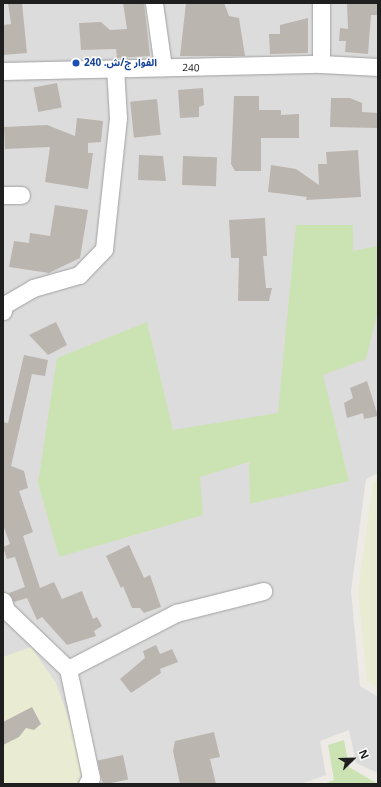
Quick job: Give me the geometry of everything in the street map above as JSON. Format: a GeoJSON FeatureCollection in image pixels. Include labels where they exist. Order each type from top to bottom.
{"type":"FeatureCollection","features":[{"type":"Feature","properties":{"kind":"street"},"geometry":{"type":"LineString","coordinates":[[154,3],[163,67]]}},
{"type":"Feature","properties":{"kind":"street"},"geometry":{"type":"LineString","coordinates":[[320,3],[321,64]]}},
{"type":"Feature","properties":{"kind":"street","name":"240"},"geometry":{"type":"LineString","coordinates":[[3,71],[321,64],[378,67]]}},
{"type":"Feature","properties":{"kind":"street"},"geometry":{"type":"LineString","coordinates":[[3,311],[4,305],[33,288],[79,275],[104,249],[118,118],[115,68]]}},
{"type":"Feature","properties":{"kind":"street"},"geometry":{"type":"LineString","coordinates":[[3,195],[21,195]]}},
{"type":"Feature","properties":{"kind":"street"},"geometry":{"type":"LineString","coordinates":[[68,669],[176,613],[263,591]]}},
{"type":"Feature","properties":{"kind":"street"},"geometry":{"type":"LineString","coordinates":[[4,608],[68,669],[91,778],[87,784]]}},
{"type":"Feature","properties":{"kind":"shaded area"},"geometry":{"type":"Polygon","coordinates":[[[3,3],[378,3],[378,473],[366,479],[351,591],[360,686],[378,697],[378,773],[356,763],[349,730],[320,741],[326,775],[301,784],[3,784],[3,3]]]}},
{"type":"Feature","properties":{"kind":"green space"},"geometry":{"type":"Polygon","coordinates":[[[296,225],[353,225],[353,251],[378,246],[378,311],[366,359],[323,375],[349,481],[250,504],[249,462],[200,477],[203,515],[59,557],[38,483],[57,358],[147,322],[173,430],[278,413],[296,225]]]}},
{"type":"Feature","properties":{"kind":"green space"},"geometry":{"type":"Polygon","coordinates":[[[378,481],[378,687],[367,682],[358,591],[373,483],[378,481]]]}},
{"type":"Feature","properties":{"kind":"green space"},"geometry":{"type":"Polygon","coordinates":[[[31,647],[56,683],[80,751],[81,775],[78,784],[3,784],[3,657],[31,647]]]}},
{"type":"Feature","properties":{"kind":"green space"},"geometry":{"type":"Polygon","coordinates":[[[344,740],[349,767],[378,784],[323,784],[334,780],[328,745],[344,740]]]}},
{"type":"Feature","properties":{"kind":"building"},"geometry":{"type":"Polygon","coordinates":[[[8,3],[22,3],[27,53],[3,55],[3,25],[11,24],[8,3]]]}},
{"type":"Feature","properties":{"kind":"building"},"geometry":{"type":"Polygon","coordinates":[[[123,3],[144,3],[150,56],[117,58],[116,49],[81,50],[79,23],[101,22],[110,30],[127,29],[123,3]]]}},
{"type":"Feature","properties":{"kind":"building"},"geometry":{"type":"Polygon","coordinates":[[[186,3],[224,3],[229,16],[239,18],[245,56],[180,56],[186,3]]]}},
{"type":"Feature","properties":{"kind":"building"},"geometry":{"type":"Polygon","coordinates":[[[347,3],[378,3],[378,15],[371,15],[368,54],[345,52],[346,41],[339,41],[340,28],[348,29],[347,3]]]}},
{"type":"Feature","properties":{"kind":"building"},"geometry":{"type":"Polygon","coordinates":[[[308,18],[308,53],[270,54],[269,34],[280,34],[280,25],[308,18]]]}},
{"type":"Feature","properties":{"kind":"building"},"geometry":{"type":"Polygon","coordinates":[[[57,83],[62,108],[38,112],[33,88],[57,83]]]}},
{"type":"Feature","properties":{"kind":"building"},"geometry":{"type":"Polygon","coordinates":[[[203,88],[204,105],[199,107],[199,117],[180,118],[178,90],[203,88]]]}},
{"type":"Feature","properties":{"kind":"building"},"geometry":{"type":"Polygon","coordinates":[[[234,96],[259,96],[259,110],[281,110],[281,115],[299,114],[299,138],[261,138],[261,171],[235,171],[231,164],[234,96]]]}},
{"type":"Feature","properties":{"kind":"building"},"geometry":{"type":"Polygon","coordinates":[[[331,98],[350,98],[362,103],[362,112],[378,113],[378,128],[330,127],[331,98]]]}},
{"type":"Feature","properties":{"kind":"building"},"geometry":{"type":"Polygon","coordinates":[[[157,99],[161,135],[134,138],[130,102],[157,99]]]}},
{"type":"Feature","properties":{"kind":"building"},"geometry":{"type":"Polygon","coordinates":[[[77,118],[103,121],[101,142],[88,143],[88,153],[93,153],[88,189],[45,182],[50,147],[5,149],[4,127],[47,125],[75,136],[77,118]]]}},
{"type":"Feature","properties":{"kind":"building"},"geometry":{"type":"Polygon","coordinates":[[[358,150],[361,197],[306,200],[307,197],[268,192],[271,165],[296,169],[319,185],[318,164],[327,164],[326,152],[358,150]]]}},
{"type":"Feature","properties":{"kind":"building"},"geometry":{"type":"Polygon","coordinates":[[[139,155],[163,156],[166,181],[138,180],[139,155]]]}},
{"type":"Feature","properties":{"kind":"building"},"geometry":{"type":"Polygon","coordinates":[[[183,156],[217,157],[216,186],[182,185],[183,156]]]}},
{"type":"Feature","properties":{"kind":"building"},"geometry":{"type":"Polygon","coordinates":[[[55,205],[88,210],[80,258],[49,273],[9,267],[14,241],[29,243],[30,233],[50,236],[55,205]]]}},
{"type":"Feature","properties":{"kind":"building"},"geometry":{"type":"Polygon","coordinates":[[[265,218],[267,256],[263,256],[266,288],[272,288],[269,301],[238,301],[239,258],[231,258],[229,220],[265,218]]]}},
{"type":"Feature","properties":{"kind":"building"},"geometry":{"type":"Polygon","coordinates":[[[56,322],[67,345],[48,355],[29,335],[56,322]]]}},
{"type":"Feature","properties":{"kind":"building"},"geometry":{"type":"Polygon","coordinates":[[[24,355],[48,360],[45,376],[32,374],[11,466],[24,471],[28,488],[19,491],[33,532],[23,536],[40,588],[54,582],[62,599],[82,591],[93,619],[97,617],[102,626],[94,631],[96,636],[67,645],[42,617],[37,620],[27,598],[14,602],[9,593],[25,587],[15,557],[7,559],[3,547],[10,544],[3,525],[3,422],[8,423],[24,355]]]}},
{"type":"Feature","properties":{"kind":"building"},"geometry":{"type":"Polygon","coordinates":[[[367,381],[378,416],[364,419],[363,413],[347,418],[344,403],[353,398],[350,388],[367,381]]]}},
{"type":"Feature","properties":{"kind":"building"},"geometry":{"type":"Polygon","coordinates":[[[129,545],[144,578],[150,575],[161,607],[144,613],[140,608],[132,608],[123,586],[121,588],[106,556],[129,545]]]}},
{"type":"Feature","properties":{"kind":"building"},"geometry":{"type":"Polygon","coordinates":[[[156,645],[160,654],[172,649],[178,662],[160,669],[161,673],[131,693],[120,679],[145,658],[143,651],[156,645]]]}},
{"type":"Feature","properties":{"kind":"building"},"geometry":{"type":"Polygon","coordinates":[[[32,707],[41,724],[34,730],[26,728],[19,737],[3,745],[3,722],[32,707]]]}},
{"type":"Feature","properties":{"kind":"building"},"geometry":{"type":"Polygon","coordinates":[[[214,732],[220,757],[210,759],[216,784],[180,784],[173,751],[175,741],[214,732]]]}},
{"type":"Feature","properties":{"kind":"building"},"geometry":{"type":"Polygon","coordinates":[[[123,755],[128,779],[103,784],[98,760],[123,755]]]}},
{"type":"Feature","properties":{"kind":"place","name":"الفوار ج/ش. 240"},"geometry":{"type":"Point","coordinates":[76,63]}}]}
